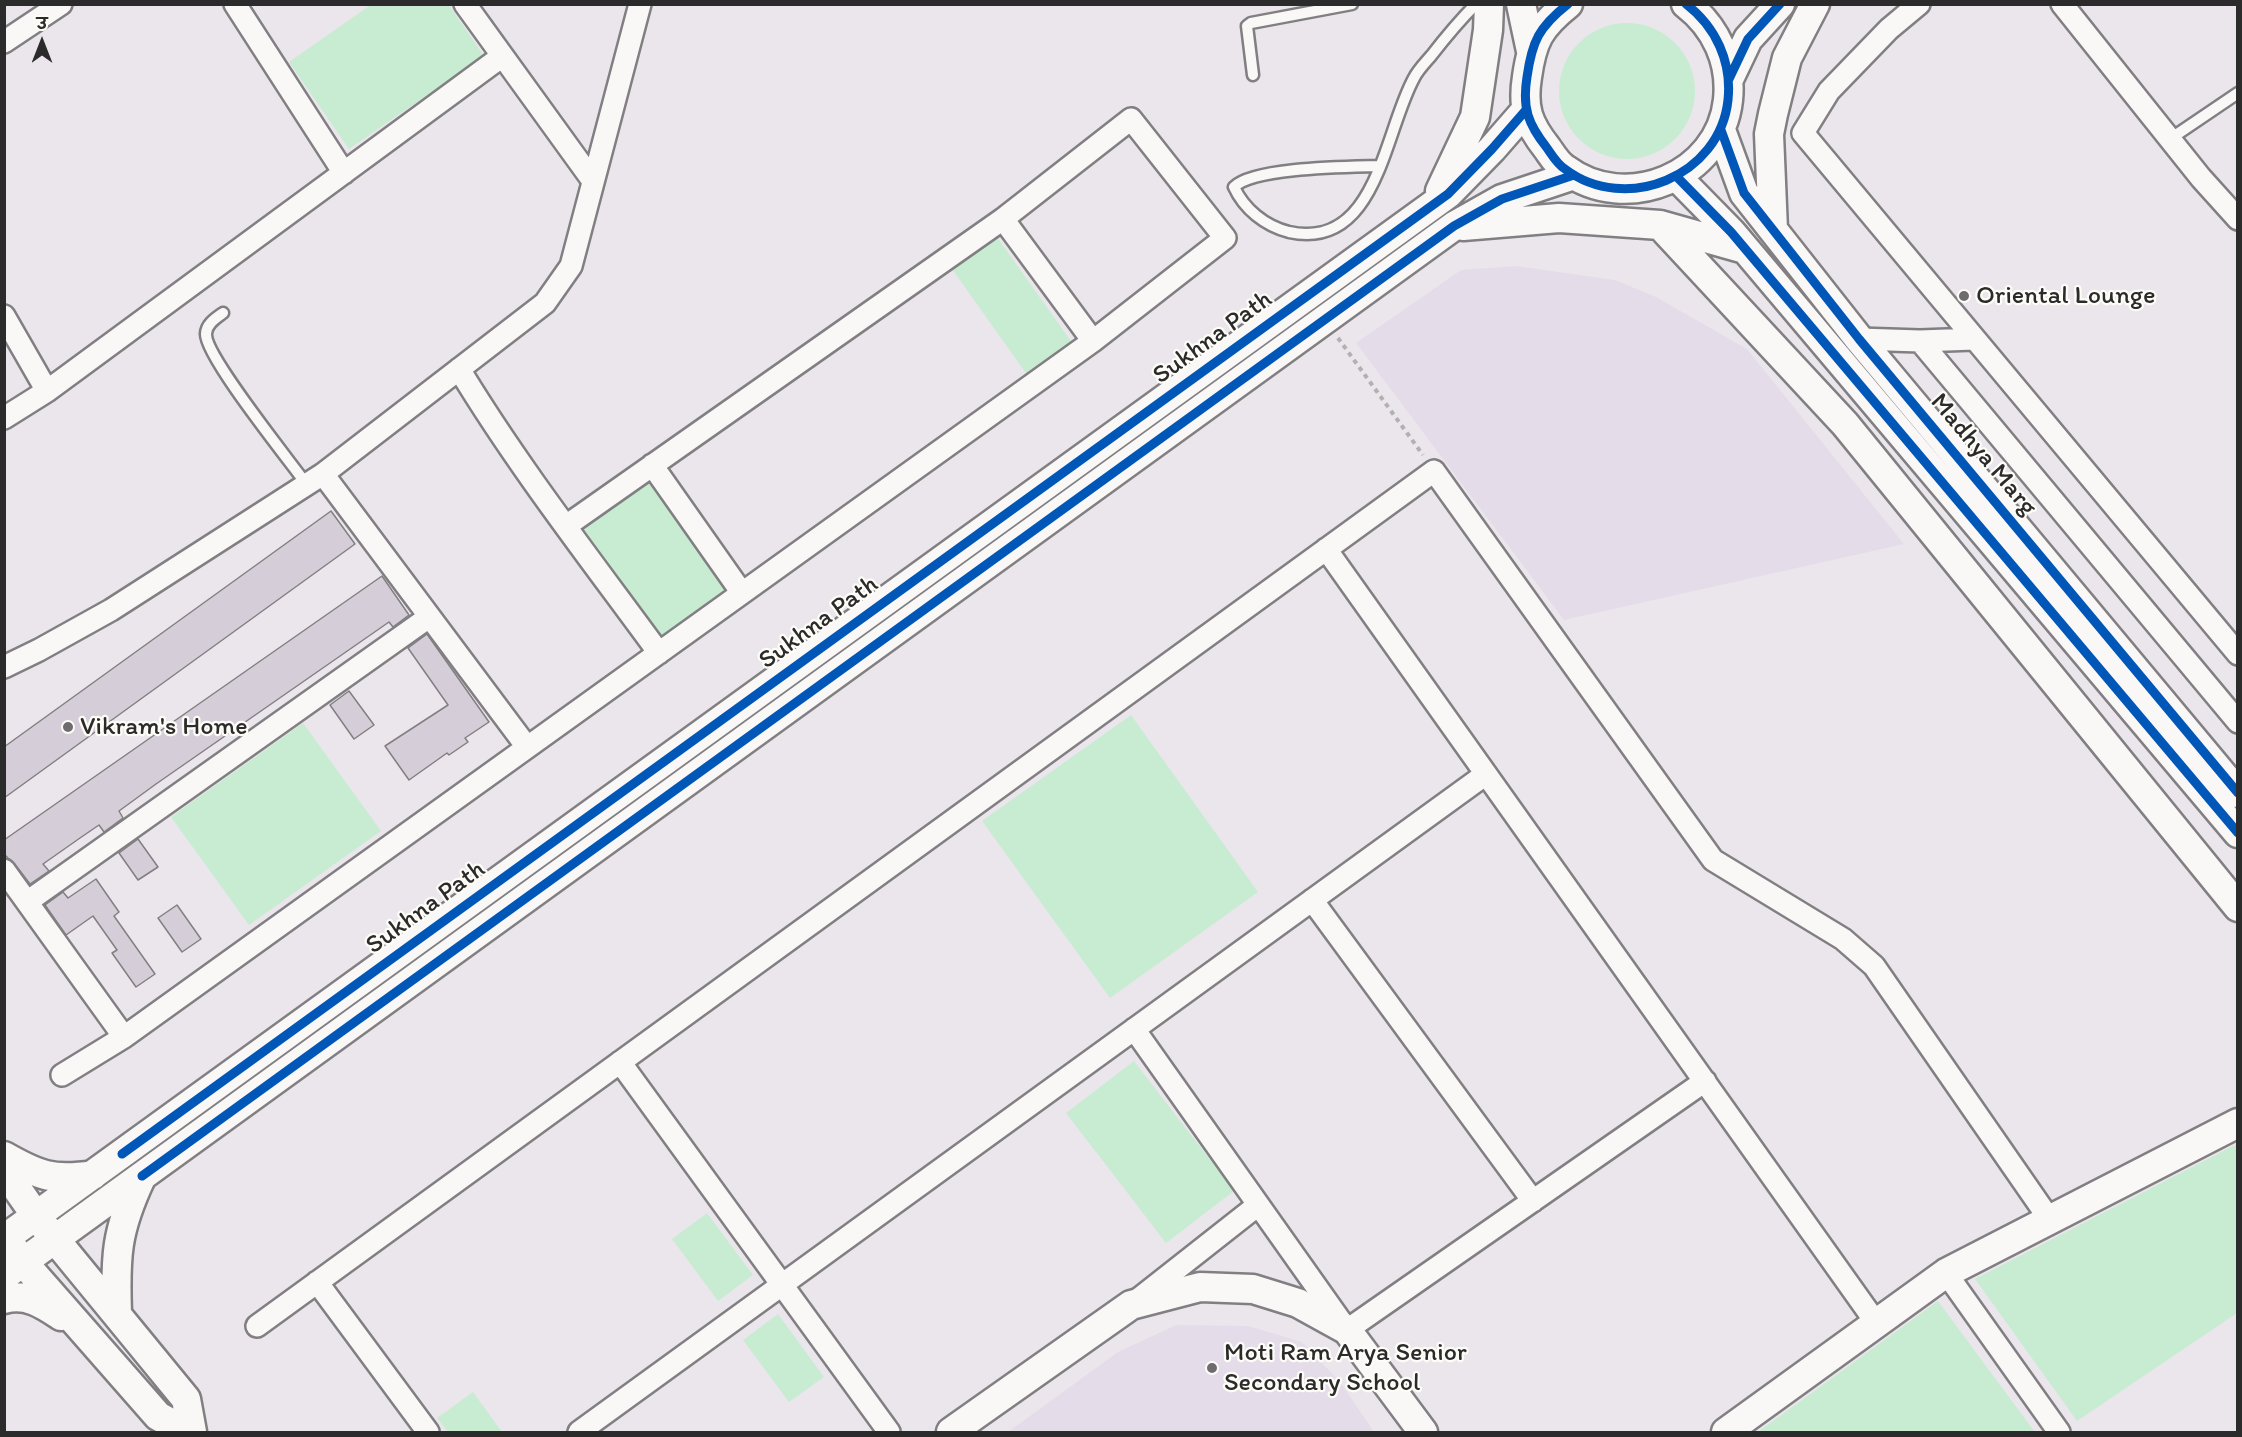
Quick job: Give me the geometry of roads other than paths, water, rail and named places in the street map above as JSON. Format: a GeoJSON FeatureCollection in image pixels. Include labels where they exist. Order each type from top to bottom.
{"type":"FeatureCollection","features":[{"type":"Feature","properties":{"kind":"main road"},"geometry":{"type":"LineString","coordinates":[[1521,4],[1531,51],[1524,95],[1533,130],[1561,167],[1592,184],[1619,190],[1644,189],[1677,177],[1701,159],[1720,130],[1727,109],[1729,79],[1726,60],[1717,39],[1695,11],[1686,4]]}},
{"type":"Feature","properties":{"kind":"main road"},"geometry":{"type":"LineString","coordinates":[[1531,51],[1547,24],[1568,4]]}},
{"type":"Feature","properties":{"kind":"main road"},"geometry":{"type":"LineString","coordinates":[[1729,79],[1748,39],[1780,4]]}},
{"type":"Feature","properties":{"kind":"main road"},"geometry":{"type":"LineString","coordinates":[[1773,230],[1769,134],[1787,58],[1815,4]]}},
{"type":"Feature","properties":{"kind":"main road"},"geometry":{"type":"LineString","coordinates":[[1434,204],[1475,117],[1488,30],[1484,6]]}},
{"type":"Feature","properties":{"kind":"main road","name":"Sukhna Path"},"geometry":{"type":"LineString","coordinates":[[5,1238],[1448,194],[1526,110]]}},
{"type":"Feature","properties":{"kind":"main road","name":"Madhya Marg"},"geometry":{"type":"LineString","coordinates":[[1720,130],[1744,193],[1859,339],[2238,793]]}},
{"type":"Feature","properties":{"kind":"main road","name":"Sukhna Path"},"geometry":{"type":"LineString","coordinates":[[14,1269],[1454,226],[1502,199],[1574,175]]}},
{"type":"Feature","properties":{"kind":"main road","name":"Madhya Marg"},"geometry":{"type":"LineString","coordinates":[[1677,177],[1745,249],[2238,833]]}},
{"type":"Feature","properties":{"kind":"main road"},"geometry":{"type":"LineString","coordinates":[[1454,226],[1559,218],[1660,225],[1745,249]]}},
{"type":"Feature","properties":{"kind":"main road"},"geometry":{"type":"LineString","coordinates":[[1660,225],[1845,424],[2238,908]]}},
{"type":"Feature","properties":{"kind":"main road"},"geometry":{"type":"LineString","coordinates":[[1839,360],[1845,424]]}},
{"type":"Feature","properties":{"kind":"main road"},"geometry":{"type":"LineString","coordinates":[[1726,1432],[1946,1273],[2238,1124]]}},
{"type":"Feature","properties":{"kind":"main road"},"geometry":{"type":"LineString","coordinates":[[4,1156],[36,1173],[55,1178],[93,1175]]}},
{"type":"Feature","properties":{"kind":"main road"},"geometry":{"type":"LineString","coordinates":[[4,1170],[36,1216],[186,1399],[192,1432]]}},
{"type":"Feature","properties":{"kind":"main road"},"geometry":{"type":"LineString","coordinates":[[117,1314],[115,1272],[118,1244],[128,1206],[142,1176]]}},
{"type":"Feature","properties":{"kind":"main road"},"geometry":{"type":"LineString","coordinates":[[5,1238],[14,1269],[85,1333],[158,1416],[187,1432]]}},
{"type":"Feature","properties":{"kind":"main road"},"geometry":{"type":"LineString","coordinates":[[951,1432],[1131,1305],[1200,1287],[1253,1289],[1298,1304],[1347,1330],[1423,1432]]}},
{"type":"Feature","properties":{"kind":"main road"},"geometry":{"type":"LineString","coordinates":[[4,1299],[14,1297],[38,1301],[85,1333]]}},
{"type":"Feature","properties":{"kind":"street"},"geometry":{"type":"LineString","coordinates":[[4,42],[61,4]]}},
{"type":"Feature","properties":{"kind":"street"},"geometry":{"type":"LineString","coordinates":[[235,4],[344,173]]}},
{"type":"Feature","properties":{"kind":"street"},"geometry":{"type":"LineString","coordinates":[[465,4],[593,182]]}},
{"type":"Feature","properties":{"kind":"street"},"geometry":{"type":"LineString","coordinates":[[4,667],[111,610],[315,479],[545,303],[572,266],[640,4]]}},
{"type":"Feature","properties":{"kind":"street"},"geometry":{"type":"LineString","coordinates":[[1918,4],[1889,29],[1829,91],[1803,133],[2238,654]]}},
{"type":"Feature","properties":{"kind":"street"},"geometry":{"type":"LineString","coordinates":[[2062,4],[2200,178],[2233,205]]}},
{"type":"Feature","properties":{"kind":"street"},"geometry":{"type":"LineString","coordinates":[[4,418],[47,391],[501,57]]}},
{"type":"Feature","properties":{"kind":"street"},"geometry":{"type":"LineString","coordinates":[[62,1075],[124,1037],[1094,341],[1225,238],[1131,119],[1003,219],[566,526]]}},
{"type":"Feature","properties":{"kind":"street"},"geometry":{"type":"LineString","coordinates":[[1003,219],[1094,341]]}},
{"type":"Feature","properties":{"kind":"street"},"geometry":{"type":"LineString","coordinates":[[4,316],[47,391]]}},
{"type":"Feature","properties":{"kind":"street"},"geometry":{"type":"LineString","coordinates":[[1859,339],[1920,341],[1974,339]]}},
{"type":"Feature","properties":{"kind":"street"},"geometry":{"type":"LineString","coordinates":[[1920,341],[2238,722]]}},
{"type":"Feature","properties":{"kind":"street"},"geometry":{"type":"LineString","coordinates":[[459,369],[566,526],[658,653]]}},
{"type":"Feature","properties":{"kind":"street"},"geometry":{"type":"LineString","coordinates":[[652,465],[742,593]]}},
{"type":"Feature","properties":{"kind":"street"},"geometry":{"type":"LineString","coordinates":[[257,1326],[1434,471],[1713,860],[1843,939],[1874,966],[2050,1220]]}},
{"type":"Feature","properties":{"kind":"street"},"geometry":{"type":"LineString","coordinates":[[315,479],[429,616],[527,747]]}},
{"type":"Feature","properties":{"kind":"street"},"geometry":{"type":"LineString","coordinates":[[1326,549],[1877,1324]]}},
{"type":"Feature","properties":{"kind":"street"},"geometry":{"type":"LineString","coordinates":[[27,902],[429,616]]}},
{"type":"Feature","properties":{"kind":"street"},"geometry":{"type":"LineString","coordinates":[[579,1432],[1486,774]]}},
{"type":"Feature","properties":{"kind":"street"},"geometry":{"type":"LineString","coordinates":[[4,870],[124,1037]]}},
{"type":"Feature","properties":{"kind":"street"},"geometry":{"type":"LineString","coordinates":[[1312,900],[1533,1201]]}},
{"type":"Feature","properties":{"kind":"street"},"geometry":{"type":"LineString","coordinates":[[1134,1029],[1347,1330],[1705,1081]]}},
{"type":"Feature","properties":{"kind":"street"},"geometry":{"type":"LineString","coordinates":[[620,1062],[890,1432]]}},
{"type":"Feature","properties":{"kind":"street"},"geometry":{"type":"LineString","coordinates":[[1131,1305],[1258,1205]]}},
{"type":"Feature","properties":{"kind":"street"},"geometry":{"type":"LineString","coordinates":[[1946,1273],[2059,1432]]}},
{"type":"Feature","properties":{"kind":"street"},"geometry":{"type":"LineString","coordinates":[[317,1282],[428,1432]]}},
{"type":"Feature","properties":{"kind":"lane"},"geometry":{"type":"LineString","coordinates":[[1253,75],[1247,26],[1251,23],[1352,4]]}},
{"type":"Feature","properties":{"kind":"lane"},"geometry":{"type":"LineString","coordinates":[[1380,166],[1333,167],[1260,176],[1239,182],[1234,187],[1238,196],[1252,213],[1267,224],[1288,231],[1308,234],[1335,229],[1351,217],[1366,195],[1380,166],[1414,77],[1461,19],[1484,6]]}},
{"type":"Feature","properties":{"kind":"lane"},"geometry":{"type":"LineString","coordinates":[[2170,139],[2238,93]]}},
{"type":"Feature","properties":{"kind":"lane"},"geometry":{"type":"LineString","coordinates":[[223,313],[211,322],[206,332],[208,346],[256,417],[315,479]]}},
{"type":"Feature","properties":{"kind":"place","name":"Oriental Lounge"},"geometry":{"type":"Point","coordinates":[1964,296]}},
{"type":"Feature","properties":{"kind":"place","name":"Vikram's Home"},"geometry":{"type":"Point","coordinates":[68,727]}},
{"type":"Feature","properties":{"kind":"place","name":"Moti Ram Arya Senior Secondary School"},"geometry":{"type":"Point","coordinates":[1212,1368]}}]}
